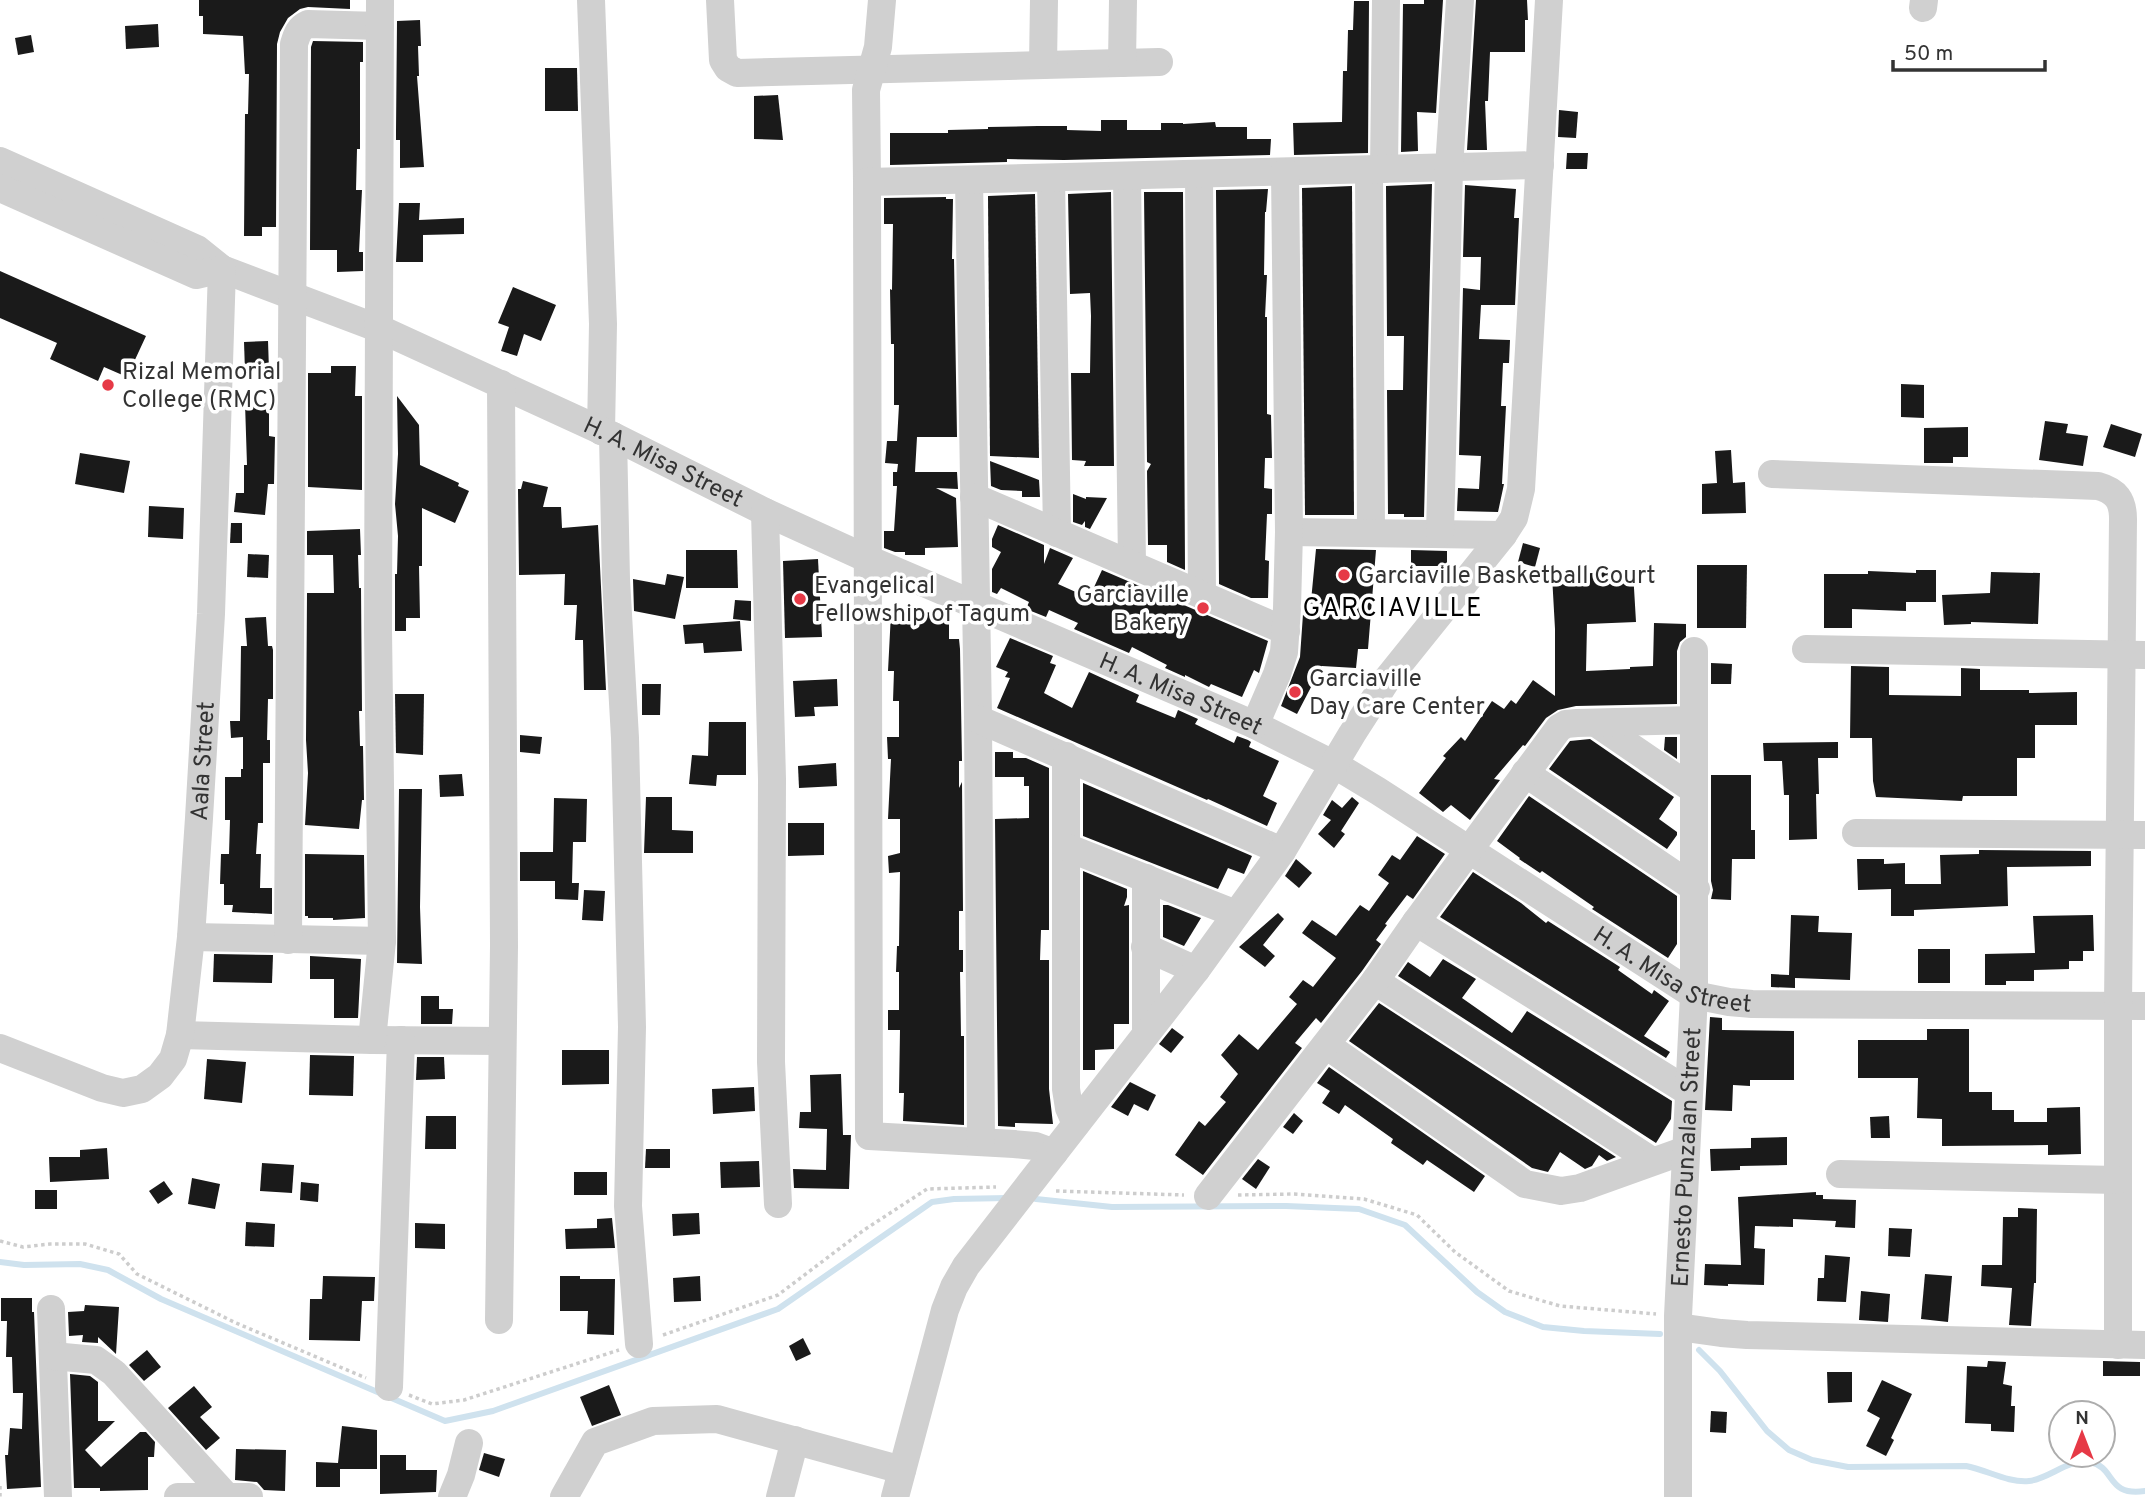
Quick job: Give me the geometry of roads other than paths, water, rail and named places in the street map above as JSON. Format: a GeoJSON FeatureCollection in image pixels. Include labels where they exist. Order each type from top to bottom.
{"type":"FeatureCollection","features":[{"type":"Feature","properties":{"kind":"street"},"geometry":{"type":"LineString","coordinates":[[591,0],[607,433],[625,738],[632,1027],[628,1206],[639,1344]]}},
{"type":"Feature","properties":{"kind":"street"},"geometry":{"type":"LineString","coordinates":[[720,0],[723,60],[728,68],[737,72],[1159,62]]}},
{"type":"Feature","properties":{"kind":"street"},"geometry":{"type":"LineString","coordinates":[[882,0],[878,47],[867,80],[865,103],[869,1136],[1035,1146],[1054,1153]]}},
{"type":"Feature","properties":{"kind":"street"},"geometry":{"type":"LineString","coordinates":[[1043,65],[1044,0]]}},
{"type":"Feature","properties":{"kind":"street"},"geometry":{"type":"LineString","coordinates":[[1122,63],[1123,0]]}},
{"type":"Feature","properties":{"kind":"street"},"geometry":{"type":"LineString","coordinates":[[1371,533],[1377,170],[1386,0]]}},
{"type":"Feature","properties":{"kind":"street"},"geometry":{"type":"LineString","coordinates":[[1440,533],[1449,168],[1460,0]]}},
{"type":"Feature","properties":{"kind":"street"},"geometry":{"type":"LineString","coordinates":[[895,1497],[937,1338],[954,1287],[979,1249],[1196,970],[1283,850],[1388,678],[1514,518],[1521,489],[1549,0]]}},
{"type":"Feature","properties":{"kind":"street"},"geometry":{"type":"LineString","coordinates":[[288,940],[294,44],[297,33],[308,24],[380,13],[378,629],[382,941],[372,1040]]}},
{"type":"Feature","properties":{"kind":"street"},"geometry":{"type":"LineString","coordinates":[[0,161],[205,265]]}},
{"type":"Feature","properties":{"kind":"street"},"geometry":{"type":"LineString","coordinates":[[867,183],[1540,165]]}},
{"type":"Feature","properties":{"kind":"street"},"geometry":{"type":"LineString","coordinates":[[1255,725],[1278,674],[1286,631],[1289,532],[1285,172]]}},
{"type":"Feature","properties":{"kind":"street"},"geometry":{"type":"LineString","coordinates":[[1199,174],[1202,595]]}},
{"type":"Feature","properties":{"kind":"street"},"geometry":{"type":"LineString","coordinates":[[1127,176],[1132,565]]}},
{"type":"Feature","properties":{"kind":"street"},"geometry":{"type":"LineString","coordinates":[[1051,178],[1057,533]]}},
{"type":"Feature","properties":{"kind":"street"},"geometry":{"type":"LineString","coordinates":[[969,180],[978,719],[981,1142]]}},
{"type":"Feature","properties":{"kind":"street"},"geometry":{"type":"LineString","coordinates":[[0,188],[205,265]]}},
{"type":"Feature","properties":{"kind":"street","name":"H. A. Misa Street"},"geometry":{"type":"LineString","coordinates":[[205,265],[380,330],[607,433],[765,513],[1255,725],[1335,765],[1695,995],[1752,1004],[2132,1006]]}},
{"type":"Feature","properties":{"kind":"street","name":"Aala Street"},"geometry":{"type":"LineString","coordinates":[[0,1048],[102,1088],[124,1093],[142,1089],[160,1076],[173,1059],[180,1035],[191,937],[211,614],[205,265]]}},
{"type":"Feature","properties":{"kind":"street"},"geometry":{"type":"LineString","coordinates":[[499,1320],[504,932],[501,384]]}},
{"type":"Feature","properties":{"kind":"street"},"geometry":{"type":"LineString","coordinates":[[1678,1321],[1734,1334],[2131,1345],[2118,1180],[2132,1006],[2133,655],[2123,508],[2119,497],[2109,489],[2098,486],[1772,474]]}},
{"type":"Feature","properties":{"kind":"street"},"geometry":{"type":"LineString","coordinates":[[974,497],[1286,631]]}},
{"type":"Feature","properties":{"kind":"street"},"geometry":{"type":"LineString","coordinates":[[765,513],[772,779],[771,1062],[778,1205]]}},
{"type":"Feature","properties":{"kind":"street"},"geometry":{"type":"LineString","coordinates":[[1289,532],[1503,535]]}},
{"type":"Feature","properties":{"kind":"street"},"geometry":{"type":"LineString","coordinates":[[1806,649],[2133,655]]}},
{"type":"Feature","properties":{"kind":"street","name":"Ernesto Punzalan Street"},"geometry":{"type":"LineString","coordinates":[[1678,1497],[1678,1321],[1695,995],[1694,651]]}},
{"type":"Feature","properties":{"kind":"street"},"geometry":{"type":"LineString","coordinates":[[978,719],[1283,850]]}},
{"type":"Feature","properties":{"kind":"street"},"geometry":{"type":"LineString","coordinates":[[1208,1196],[1375,981],[1559,728],[1566,724],[1694,720]]}},
{"type":"Feature","properties":{"kind":"street"},"geometry":{"type":"LineString","coordinates":[[1596,723],[1694,790]]}},
{"type":"Feature","properties":{"kind":"street"},"geometry":{"type":"LineString","coordinates":[[1066,756],[1066,1089],[1069,1108],[1076,1124]]}},
{"type":"Feature","properties":{"kind":"street"},"geometry":{"type":"LineString","coordinates":[[1525,773],[1696,889]]}},
{"type":"Feature","properties":{"kind":"street"},"geometry":{"type":"LineString","coordinates":[[1856,833],[2132,834]]}},
{"type":"Feature","properties":{"kind":"street"},"geometry":{"type":"LineString","coordinates":[[1066,846],[1236,914]]}},
{"type":"Feature","properties":{"kind":"street"},"geometry":{"type":"LineString","coordinates":[[1146,878],[1146,1033]]}},
{"type":"Feature","properties":{"kind":"street"},"geometry":{"type":"LineString","coordinates":[[1416,922],[1689,1092]]}},
{"type":"Feature","properties":{"kind":"street"},"geometry":{"type":"LineString","coordinates":[[191,937],[382,941]]}},
{"type":"Feature","properties":{"kind":"street"},"geometry":{"type":"LineString","coordinates":[[1145,947],[1196,970]]}},
{"type":"Feature","properties":{"kind":"street"},"geometry":{"type":"LineString","coordinates":[[1375,981],[1652,1161]]}},
{"type":"Feature","properties":{"kind":"street"},"geometry":{"type":"LineString","coordinates":[[180,1035],[502,1041]]}},
{"type":"Feature","properties":{"kind":"street"},"geometry":{"type":"LineString","coordinates":[[389,1387],[401,1040]]}},
{"type":"Feature","properties":{"kind":"street"},"geometry":{"type":"LineString","coordinates":[[1326,1045],[1525,1184],[1561,1191],[1580,1188],[1686,1150]]}},
{"type":"Feature","properties":{"kind":"street"},"geometry":{"type":"LineString","coordinates":[[1840,1174],[2118,1180]]}},
{"type":"Feature","properties":{"kind":"street"},"geometry":{"type":"LineString","coordinates":[[51,1309],[58,1497]]}},
{"type":"Feature","properties":{"kind":"street"},"geometry":{"type":"LineString","coordinates":[[53,1356],[96,1360],[114,1373],[226,1496]]}},
{"type":"Feature","properties":{"kind":"street"},"geometry":{"type":"LineString","coordinates":[[564,1497],[595,1442],[653,1421],[717,1419],[902,1470]]}},
{"type":"Feature","properties":{"kind":"street"},"geometry":{"type":"LineString","coordinates":[[780,1497],[795,1440]]}},
{"type":"Feature","properties":{"kind":"street"},"geometry":{"type":"LineString","coordinates":[[452,1497],[469,1443]]}},
{"type":"Feature","properties":{"kind":"street"},"geometry":{"type":"LineString","coordinates":[[178,1497],[249,1497]]}},
{"type":"Feature","properties":{"kind":"waterway"},"geometry":{"type":"LineString","coordinates":[[0,1262],[24,1265],[80,1264],[108,1270],[161,1299],[445,1421],[493,1411],[778,1309],[932,1202],[1008,1198]]}},
{"type":"Feature","properties":{"kind":"waterway"},"geometry":{"type":"LineString","coordinates":[[1036,1199],[1112,1207],[1286,1206],[1359,1209],[1405,1225],[1477,1292],[1505,1312],[1543,1327],[1660,1334]]}},
{"type":"Feature","properties":{"kind":"waterway"},"geometry":{"type":"LineString","coordinates":[[1699,1350],[1720,1371],[1767,1431],[1789,1450],[1812,1460],[1848,1467],[1966,1466],[2021,1481],[2044,1477],[2074,1463],[2090,1462],[2104,1469],[2117,1486],[2124,1490],[2145,1491]]}},
{"type":"Feature","properties":{"kind":"place","name":"Rizal Memorial College (RMC)"},"geometry":{"type":"Point","coordinates":[108,385]}},
{"type":"Feature","properties":{"kind":"place","name":"Garciaville Basketball Court"},"geometry":{"type":"Point","coordinates":[1344,575]}},
{"type":"Feature","properties":{"kind":"place","name":"Evangelical Fellowship of Tagum"},"geometry":{"type":"Point","coordinates":[800,599]}},
{"type":"Feature","properties":{"kind":"place","name":"Garciaville Bakery"},"geometry":{"type":"Point","coordinates":[1203,608]}},
{"type":"Feature","properties":{"kind":"place","name":"Garciaville Day Care Center"},"geometry":{"type":"Point","coordinates":[1295,692]}},
{"type":"Feature","properties":{"kind":"district","name":"GARCIAVILLE"},"geometry":{"type":"Point","coordinates":[1393,607]}}]}
